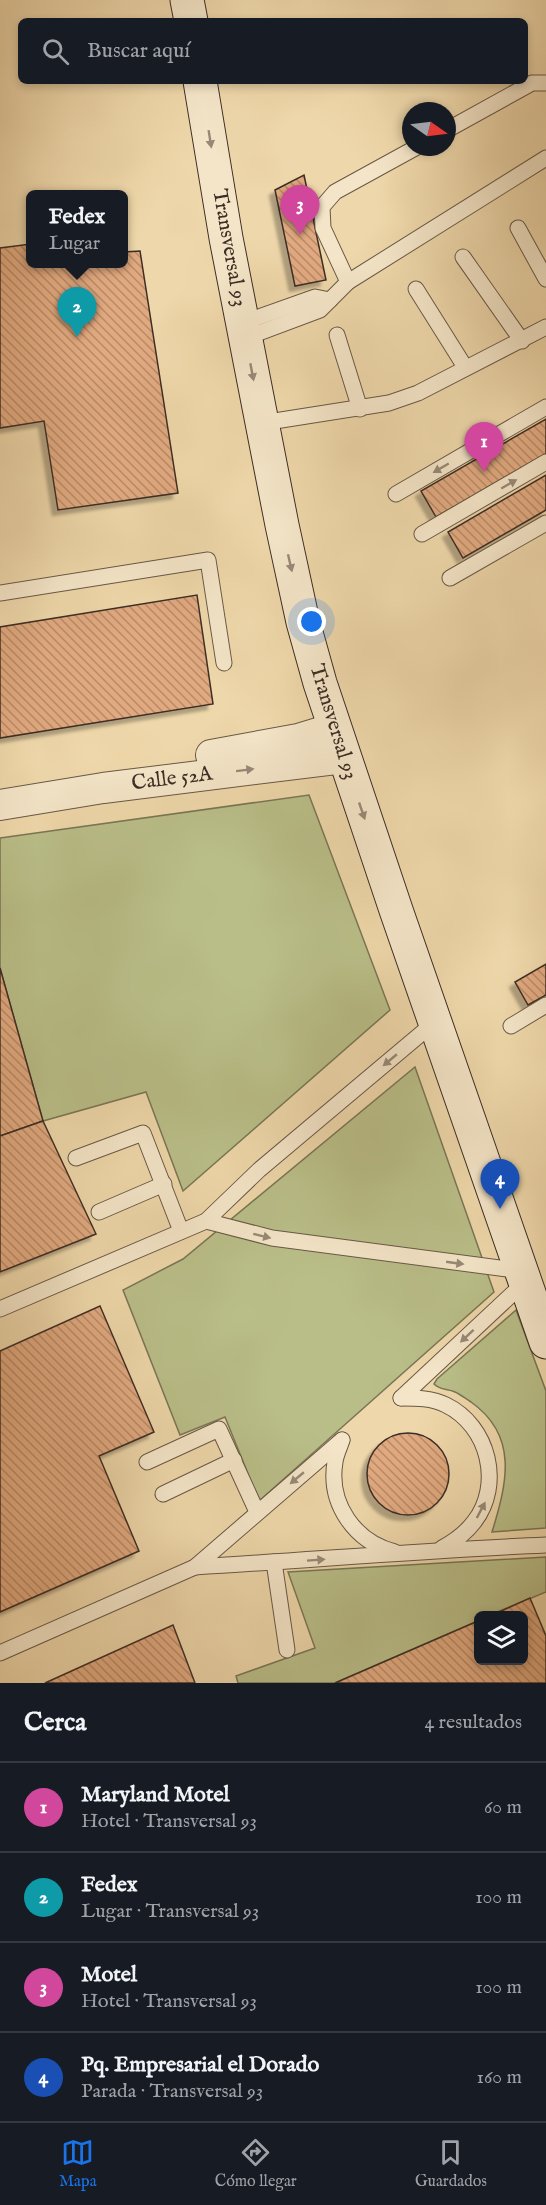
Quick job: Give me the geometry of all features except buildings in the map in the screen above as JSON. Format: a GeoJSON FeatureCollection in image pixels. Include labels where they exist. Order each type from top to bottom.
{"type":"FeatureCollection","features":[{"type":"Feature","properties":{"kind":"main road"},"geometry":{"type":"LineString","coordinates":[[187,0],[190,18]]}},
{"type":"Feature","properties":{"kind":"main road","name":"Transversal 93"},"geometry":{"type":"LineString","coordinates":[[200,84],[226,238],[303,622],[339,743],[546,1342]]}},
{"type":"Feature","properties":{"kind":"street","name":"Calle 52A"},"geometry":{"type":"LineString","coordinates":[[0,791],[298,739],[339,743]]}},
{"type":"Feature","properties":{"kind":"street","name":"Calle 52A"},"geometry":{"type":"LineString","coordinates":[[0,805],[103,788],[339,743]]}},
{"type":"Feature","properties":{"kind":"lane"},"geometry":{"type":"LineString","coordinates":[[456,125],[532,83],[546,83]]}},
{"type":"Feature","properties":{"kind":"lane"},"geometry":{"type":"LineString","coordinates":[[348,282],[324,228],[322,207],[335,192],[402,155]]}},
{"type":"Feature","properties":{"kind":"lane"},"geometry":{"type":"LineString","coordinates":[[244,331],[315,297],[330,300],[348,282],[546,158]]}},
{"type":"Feature","properties":{"kind":"lane"},"geometry":{"type":"LineString","coordinates":[[518,228],[546,279]]}},
{"type":"Feature","properties":{"kind":"lane"},"geometry":{"type":"LineString","coordinates":[[463,257],[522,341]]}},
{"type":"Feature","properties":{"kind":"lane"},"geometry":{"type":"LineString","coordinates":[[416,289],[465,367]]}},
{"type":"Feature","properties":{"kind":"lane"},"geometry":{"type":"LineString","coordinates":[[262,423],[389,403],[418,393],[546,327]]}},
{"type":"Feature","properties":{"kind":"lane"},"geometry":{"type":"LineString","coordinates":[[337,335],[360,409]]}},
{"type":"Feature","properties":{"kind":"lane"},"geometry":{"type":"LineString","coordinates":[[396,494],[546,406]]}},
{"type":"Feature","properties":{"kind":"lane"},"geometry":{"type":"LineString","coordinates":[[422,534],[546,462]]}},
{"type":"Feature","properties":{"kind":"lane"},"geometry":{"type":"LineString","coordinates":[[450,578],[546,523]]}},
{"type":"Feature","properties":{"kind":"lane"},"geometry":{"type":"LineString","coordinates":[[0,593],[208,560],[224,663]]}},
{"type":"Feature","properties":{"kind":"lane"},"geometry":{"type":"LineString","coordinates":[[511,1026],[546,1005]]}},
{"type":"Feature","properties":{"kind":"lane"},"geometry":{"type":"LineString","coordinates":[[0,1309],[206,1221],[259,1170],[435,1022]]}},
{"type":"Feature","properties":{"kind":"lane"},"geometry":{"type":"LineString","coordinates":[[76,1158],[143,1133],[181,1231]]}},
{"type":"Feature","properties":{"kind":"lane"},"geometry":{"type":"LineString","coordinates":[[99,1212],[164,1184]]}},
{"type":"Feature","properties":{"kind":"lane"},"geometry":{"type":"LineString","coordinates":[[206,1221],[272,1238],[524,1277]]}},
{"type":"Feature","properties":{"kind":"lane"},"geometry":{"type":"LineString","coordinates":[[439,1549],[459,1538],[475,1521],[486,1501],[490,1479],[488,1456],[479,1435],[465,1417],[446,1405],[424,1398],[401,1398],[524,1277]]}},
{"type":"Feature","properties":{"kind":"lane"},"geometry":{"type":"LineString","coordinates":[[147,1462],[219,1429],[257,1512]]}},
{"type":"Feature","properties":{"kind":"lane"},"geometry":{"type":"LineString","coordinates":[[0,1653],[195,1567],[342,1440],[335,1461],[334,1482],[338,1504],[349,1523],[364,1539],[383,1549],[404,1554]]}},
{"type":"Feature","properties":{"kind":"lane"},"geometry":{"type":"LineString","coordinates":[[163,1494],[234,1460]]}},
{"type":"Feature","properties":{"kind":"lane"},"geometry":{"type":"LineString","coordinates":[[195,1567],[404,1554],[439,1549],[546,1545]]}},
{"type":"Feature","properties":{"kind":"lane"},"geometry":{"type":"LineString","coordinates":[[274,1562],[286,1650]]}},
{"type":"Feature","properties":{"kind":"green space"},"geometry":{"type":"Polygon","coordinates":[[[309,795],[390,1010],[183,1191],[146,1092],[43,1121],[0,968],[0,838],[309,795]]]}},
{"type":"Feature","properties":{"kind":"green space"},"geometry":{"type":"Polygon","coordinates":[[[415,1067],[494,1292],[259,1501],[225,1417],[180,1435],[123,1290],[183,1259],[415,1067]]]}},
{"type":"Feature","properties":{"kind":"green space"},"geometry":{"type":"Polygon","coordinates":[[[516,1310],[546,1391],[546,1528],[492,1532],[505,1478],[503,1445],[497,1430],[486,1415],[459,1394],[439,1388],[434,1384],[516,1310]]]}},
{"type":"Feature","properties":{"kind":"green space"},"geometry":{"type":"Polygon","coordinates":[[[546,1557],[546,1592],[500,1611],[474,1611],[474,1623],[335,1683],[238,1683],[236,1676],[315,1648],[288,1572],[546,1557]]]}},
{"type":"Feature","properties":{"kind":"place","name":"Motel"},"geometry":{"type":"Point","coordinates":[300,235]}},
{"type":"Feature","properties":{"kind":"place","name":"Fedex"},"geometry":{"type":"Point","coordinates":[77,337]}},
{"type":"Feature","properties":{"kind":"place","name":"Maryland Motel"},"geometry":{"type":"Point","coordinates":[484,472]}},
{"type":"Feature","properties":{"kind":"place","name":"Pq. Empresarial el Dorado"},"geometry":{"type":"Point","coordinates":[500,1209]}}]}
